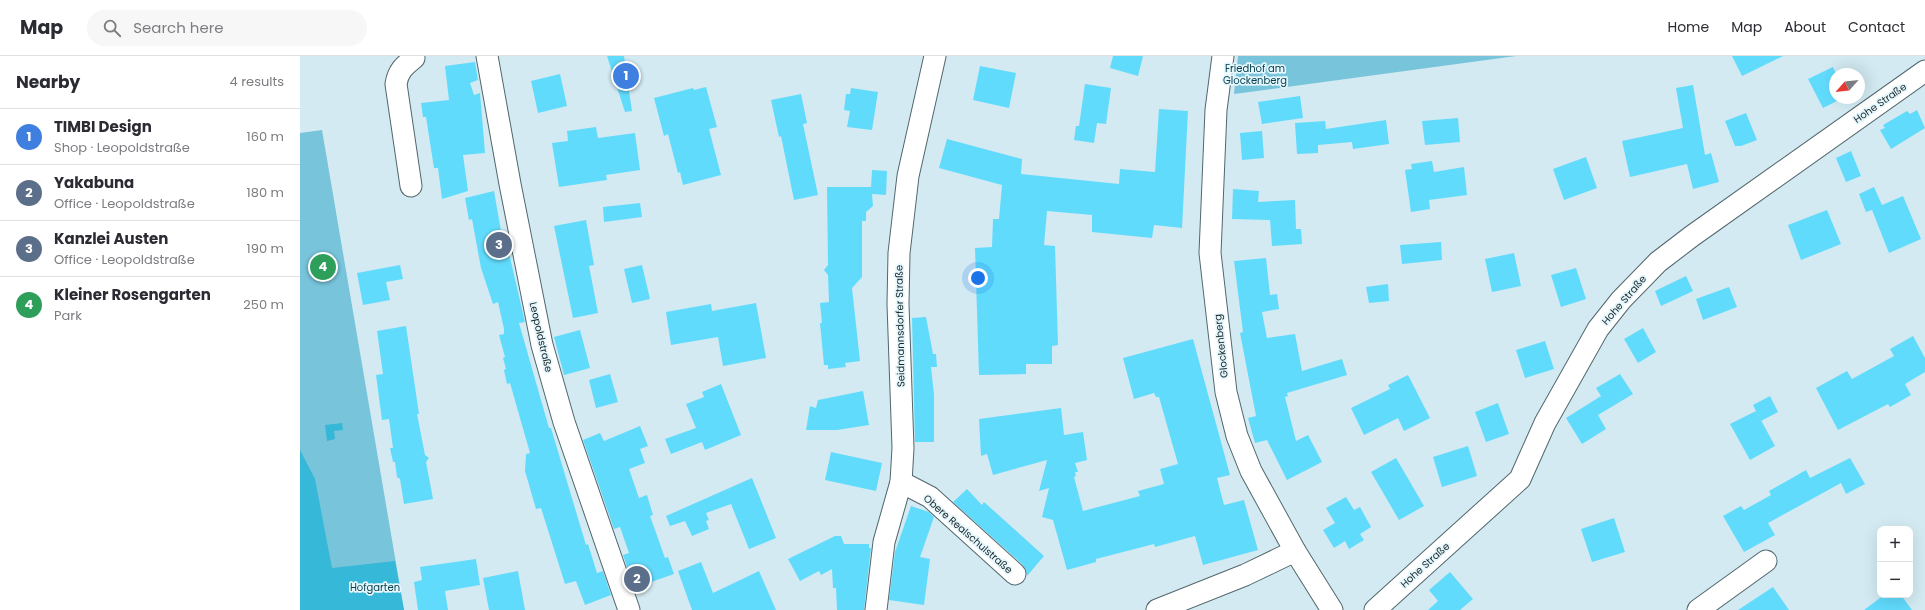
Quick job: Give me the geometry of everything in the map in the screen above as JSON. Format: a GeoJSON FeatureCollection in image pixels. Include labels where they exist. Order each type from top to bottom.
{"type":"FeatureCollection","features":[{"type":"Feature","properties":{"kind":"street","name":"Leopoldstraße"},"geometry":{"type":"LineString","coordinates":[[487,56],[507,170],[542,345],[564,422],[629,610]]}},
{"type":"Feature","properties":{"kind":"street","name":"Seidmannsdorfer Straße"},"geometry":{"type":"LineString","coordinates":[[876,610],[884,542],[901,482],[903,441],[898,304],[899,253],[908,176],[935,56]]}},
{"type":"Feature","properties":{"kind":"street","name":"Glockenberg"},"geometry":{"type":"LineString","coordinates":[[1223,56],[1216,110],[1210,253],[1226,392],[1237,436],[1251,471],[1295,551],[1332,610]]}},
{"type":"Feature","properties":{"kind":"street"},"geometry":{"type":"LineString","coordinates":[[411,186],[396,84],[397,76],[401,69],[414,57]]}},
{"type":"Feature","properties":{"kind":"street","name":"Hohe Straße"},"geometry":{"type":"LineString","coordinates":[[1375,610],[1520,479],[1545,423],[1598,329],[1621,300],[1658,262],[1692,236],[1925,71]]}},
{"type":"Feature","properties":{"kind":"street","name":"Obere Realschulstraße"},"geometry":{"type":"LineString","coordinates":[[901,482],[930,497],[1015,574]]}},
{"type":"Feature","properties":{"kind":"street"},"geometry":{"type":"LineString","coordinates":[[1157,610],[1245,575],[1295,551]]}},
{"type":"Feature","properties":{"kind":"street"},"geometry":{"type":"LineString","coordinates":[[1698,610],[1766,561]]}},
{"type":"Feature","properties":{"kind":"green space","name":"Friedhof am Glockenberg"},"geometry":{"type":"Polygon","coordinates":[[[1238,56],[1516,56],[1234,94],[1238,56]]]}},
{"type":"Feature","properties":{"kind":"green space"},"geometry":{"type":"Polygon","coordinates":[[[322,130],[404,610],[300,610],[300,133],[322,130]]]}},
{"type":"Feature","properties":{"kind":"green space","name":"Hofgarten"},"geometry":{"type":"Polygon","coordinates":[[[300,450],[315,479],[332,568],[395,561],[404,610],[300,610],[300,450]]]}},
{"type":"Feature","properties":{"kind":"shaded area"},"geometry":{"type":"Polygon","coordinates":[[[342,423],[343,430],[334,431],[335,439],[327,441],[325,425],[342,423]]]}},
{"type":"Feature","properties":{"kind":"building"},"geometry":{"type":"Polygon","coordinates":[[[607,56],[624,56],[632,111],[625,112],[607,56]]]}},
{"type":"Feature","properties":{"kind":"building"},"geometry":{"type":"Polygon","coordinates":[[[1113,56],[1143,56],[1138,76],[1110,68],[1113,56]]]}},
{"type":"Feature","properties":{"kind":"building"},"geometry":{"type":"Polygon","coordinates":[[[1732,56],[1783,56],[1742,76],[1732,56]]]}},
{"type":"Feature","properties":{"kind":"building"},"geometry":{"type":"Polygon","coordinates":[[[475,62],[478,80],[470,83],[474,95],[480,93],[485,153],[463,155],[468,191],[442,199],[438,168],[434,168],[426,117],[423,117],[421,103],[449,100],[445,66],[475,62]]]}},
{"type":"Feature","properties":{"kind":"building"},"geometry":{"type":"Polygon","coordinates":[[[980,66],[1016,73],[1009,108],[973,100],[980,66]]]}},
{"type":"Feature","properties":{"kind":"building"},"geometry":{"type":"Polygon","coordinates":[[[1829,69],[1829,104],[1831,104],[1823,108],[1808,79],[1829,69]]]}},
{"type":"Feature","properties":{"kind":"building"},"geometry":{"type":"Polygon","coordinates":[[[560,74],[567,106],[538,113],[531,81],[560,74]]]}},
{"type":"Feature","properties":{"kind":"building"},"geometry":{"type":"Polygon","coordinates":[[[1085,84],[1111,88],[1106,124],[1097,123],[1094,143],[1074,140],[1076,126],[1079,126],[1085,84]]]}},
{"type":"Feature","properties":{"kind":"building"},"geometry":{"type":"Polygon","coordinates":[[[1693,85],[1705,155],[1711,153],[1719,182],[1693,189],[1687,164],[1630,177],[1622,141],[1683,128],[1676,88],[1693,85]]]}},
{"type":"Feature","properties":{"kind":"building"},"geometry":{"type":"Polygon","coordinates":[[[706,87],[717,127],[709,129],[721,175],[683,185],[680,172],[678,173],[668,134],[664,136],[654,98],[693,88],[694,90],[706,87]]]}},
{"type":"Feature","properties":{"kind":"building"},"geometry":{"type":"Polygon","coordinates":[[[851,88],[878,92],[872,130],[847,127],[850,111],[844,110],[846,94],[850,94],[851,88]]]}},
{"type":"Feature","properties":{"kind":"building"},"geometry":{"type":"Polygon","coordinates":[[[801,94],[807,123],[803,124],[818,195],[794,200],[781,136],[779,137],[771,100],[801,94]]]}},
{"type":"Feature","properties":{"kind":"building"},"geometry":{"type":"Polygon","coordinates":[[[1300,96],[1303,118],[1262,124],[1258,102],[1300,96]]]}},
{"type":"Feature","properties":{"kind":"building"},"geometry":{"type":"Polygon","coordinates":[[[1159,109],[1188,111],[1182,228],[1154,225],[1152,238],[1092,232],[1092,215],[1047,211],[1044,245],[1055,246],[1058,345],[1052,346],[1052,364],[1026,364],[1026,374],[979,375],[975,248],[992,247],[993,219],[999,219],[1002,185],[939,168],[947,139],[1022,159],[1021,174],[1119,184],[1120,169],[1155,172],[1159,109]]]}},
{"type":"Feature","properties":{"kind":"building"},"geometry":{"type":"Polygon","coordinates":[[[1917,110],[1925,128],[1891,149],[1880,130],[1885,128],[1883,125],[1907,111],[1910,114],[1917,110]]]}},
{"type":"Feature","properties":{"kind":"building"},"geometry":{"type":"Polygon","coordinates":[[[1746,113],[1757,140],[1741,146],[1735,146],[1725,121],[1746,113]]]}},
{"type":"Feature","properties":{"kind":"building"},"geometry":{"type":"Polygon","coordinates":[[[1458,118],[1460,142],[1425,145],[1422,121],[1458,118]]]}},
{"type":"Feature","properties":{"kind":"building"},"geometry":{"type":"Polygon","coordinates":[[[1386,120],[1389,144],[1353,149],[1352,142],[1318,145],[1318,153],[1297,154],[1295,123],[1325,121],[1326,129],[1386,120]]]}},
{"type":"Feature","properties":{"kind":"building"},"geometry":{"type":"Polygon","coordinates":[[[596,127],[598,138],[635,133],[640,170],[606,175],[607,180],[559,187],[552,143],[568,141],[567,131],[596,127]]]}},
{"type":"Feature","properties":{"kind":"building"},"geometry":{"type":"Polygon","coordinates":[[[1262,131],[1264,158],[1242,160],[1240,133],[1262,131]]]}},
{"type":"Feature","properties":{"kind":"building"},"geometry":{"type":"Polygon","coordinates":[[[1851,151],[1861,176],[1846,182],[1836,158],[1851,151]]]}},
{"type":"Feature","properties":{"kind":"building"},"geometry":{"type":"Polygon","coordinates":[[[1586,157],[1597,188],[1564,200],[1553,169],[1586,157]]]}},
{"type":"Feature","properties":{"kind":"building"},"geometry":{"type":"Polygon","coordinates":[[[1432,161],[1434,172],[1464,167],[1467,195],[1429,200],[1430,209],[1411,212],[1405,170],[1412,169],[1411,164],[1432,161]]]}},
{"type":"Feature","properties":{"kind":"building"},"geometry":{"type":"Polygon","coordinates":[[[872,170],[887,171],[886,195],[872,194],[873,206],[866,212],[866,221],[862,221],[862,277],[852,288],[860,361],[845,363],[846,367],[828,369],[828,365],[824,365],[820,323],[822,323],[820,303],[829,302],[828,275],[824,270],[828,265],[827,187],[871,187],[872,170]]]}},
{"type":"Feature","properties":{"kind":"building"},"geometry":{"type":"Polygon","coordinates":[[[1874,187],[1882,205],[1903,196],[1921,239],[1889,253],[1872,210],[1866,212],[1859,194],[1874,187]]]}},
{"type":"Feature","properties":{"kind":"building"},"geometry":{"type":"Polygon","coordinates":[[[1233,189],[1259,191],[1258,202],[1295,200],[1296,229],[1301,229],[1302,244],[1272,246],[1270,220],[1232,219],[1233,189]]]}},
{"type":"Feature","properties":{"kind":"building"},"geometry":{"type":"Polygon","coordinates":[[[494,191],[505,254],[509,253],[525,322],[519,323],[549,428],[551,428],[586,545],[588,544],[597,573],[603,571],[611,595],[585,605],[576,581],[565,584],[541,508],[536,509],[525,471],[526,454],[530,453],[510,383],[507,384],[504,370],[506,369],[503,358],[505,357],[499,335],[504,334],[504,329],[498,302],[493,304],[481,268],[472,219],[469,220],[465,198],[494,191]]]}},
{"type":"Feature","properties":{"kind":"building"},"geometry":{"type":"Polygon","coordinates":[[[640,203],[642,217],[604,222],[603,207],[640,203]]]}},
{"type":"Feature","properties":{"kind":"building"},"geometry":{"type":"Polygon","coordinates":[[[1827,210],[1841,244],[1801,260],[1788,225],[1827,210]]]}},
{"type":"Feature","properties":{"kind":"building"},"geometry":{"type":"Polygon","coordinates":[[[586,220],[594,265],[589,266],[598,313],[573,318],[554,226],[586,220]]]}},
{"type":"Feature","properties":{"kind":"building"},"geometry":{"type":"Polygon","coordinates":[[[1441,242],[1442,260],[1402,264],[1400,245],[1441,242]]]}},
{"type":"Feature","properties":{"kind":"building"},"geometry":{"type":"Polygon","coordinates":[[[1514,253],[1521,286],[1492,292],[1485,259],[1514,253]]]}},
{"type":"Feature","properties":{"kind":"building"},"geometry":{"type":"Polygon","coordinates":[[[1266,258],[1270,295],[1277,294],[1279,309],[1262,312],[1267,338],[1295,334],[1302,371],[1342,359],[1347,375],[1287,393],[1288,396],[1285,397],[1296,441],[1308,435],[1322,462],[1287,480],[1267,440],[1255,443],[1248,418],[1256,416],[1240,333],[1243,332],[1234,261],[1266,258]]]}},
{"type":"Feature","properties":{"kind":"building"},"geometry":{"type":"Polygon","coordinates":[[[400,265],[403,279],[386,282],[390,300],[363,305],[357,273],[400,265]]]}},
{"type":"Feature","properties":{"kind":"building"},"geometry":{"type":"Polygon","coordinates":[[[642,265],[650,299],[632,303],[624,269],[642,265]]]}},
{"type":"Feature","properties":{"kind":"building"},"geometry":{"type":"Polygon","coordinates":[[[1576,268],[1586,299],[1561,307],[1551,275],[1576,268]]]}},
{"type":"Feature","properties":{"kind":"building"},"geometry":{"type":"Polygon","coordinates":[[[1686,276],[1693,291],[1661,306],[1655,291],[1686,276]]]}},
{"type":"Feature","properties":{"kind":"building"},"geometry":{"type":"Polygon","coordinates":[[[1388,284],[1389,301],[1369,303],[1366,287],[1388,284]]]}},
{"type":"Feature","properties":{"kind":"building"},"geometry":{"type":"Polygon","coordinates":[[[1729,287],[1737,307],[1703,320],[1696,299],[1729,287]]]}},
{"type":"Feature","properties":{"kind":"building"},"geometry":{"type":"Polygon","coordinates":[[[756,303],[766,358],[723,366],[718,337],[671,345],[666,312],[711,304],[712,311],[756,303]]]}},
{"type":"Feature","properties":{"kind":"building"},"geometry":{"type":"Polygon","coordinates":[[[926,317],[933,354],[936,354],[937,367],[931,367],[934,395],[934,442],[915,442],[912,318],[926,317]]]}},
{"type":"Feature","properties":{"kind":"building"},"geometry":{"type":"Polygon","coordinates":[[[406,326],[419,414],[417,414],[425,455],[429,458],[426,462],[433,499],[404,504],[400,479],[397,477],[395,462],[393,462],[390,448],[393,448],[389,419],[382,420],[376,375],[383,374],[377,331],[406,326]]]}},
{"type":"Feature","properties":{"kind":"building"},"geometry":{"type":"Polygon","coordinates":[[[1643,328],[1656,352],[1638,363],[1624,339],[1643,328]]]}},
{"type":"Feature","properties":{"kind":"building"},"geometry":{"type":"Polygon","coordinates":[[[580,330],[590,368],[564,375],[554,337],[580,330]]]}},
{"type":"Feature","properties":{"kind":"building"},"geometry":{"type":"Polygon","coordinates":[[[1913,336],[1925,358],[1925,372],[1905,384],[1911,395],[1890,407],[1888,404],[1838,430],[1816,388],[1847,371],[1852,379],[1894,356],[1890,349],[1913,336]]]}},
{"type":"Feature","properties":{"kind":"building"},"geometry":{"type":"Polygon","coordinates":[[[1193,339],[1230,475],[1217,478],[1224,505],[1244,500],[1258,550],[1203,565],[1195,536],[1155,547],[1154,544],[1096,559],[1096,562],[1067,570],[1053,520],[1042,517],[1049,488],[1039,491],[1047,460],[993,475],[987,454],[981,456],[979,419],[1061,408],[1064,435],[1083,432],[1087,460],[1075,463],[1078,472],[1075,472],[1076,476],[1074,477],[1083,511],[1140,496],[1138,491],[1164,484],[1160,469],[1178,464],[1159,397],[1156,397],[1154,393],[1134,399],[1123,358],[1193,339]]]}},
{"type":"Feature","properties":{"kind":"building"},"geometry":{"type":"Polygon","coordinates":[[[1545,341],[1554,369],[1525,378],[1516,350],[1545,341]]]}},
{"type":"Feature","properties":{"kind":"building"},"geometry":{"type":"Polygon","coordinates":[[[610,374],[618,402],[596,408],[589,380],[610,374]]]}},
{"type":"Feature","properties":{"kind":"building"},"geometry":{"type":"Polygon","coordinates":[[[1620,374],[1633,394],[1598,415],[1606,429],[1582,444],[1566,418],[1601,396],[1596,388],[1620,374]]]}},
{"type":"Feature","properties":{"kind":"building"},"geometry":{"type":"Polygon","coordinates":[[[1408,375],[1430,418],[1404,431],[1398,418],[1364,435],[1351,408],[1390,389],[1388,385],[1408,375]]]}},
{"type":"Feature","properties":{"kind":"building"},"geometry":{"type":"Polygon","coordinates":[[[721,384],[741,435],[705,450],[702,442],[671,454],[665,439],[696,428],[686,404],[704,397],[702,392],[721,384]]]}},
{"type":"Feature","properties":{"kind":"building"},"geometry":{"type":"Polygon","coordinates":[[[863,391],[869,425],[837,430],[806,430],[810,406],[816,408],[818,400],[863,391]]]}},
{"type":"Feature","properties":{"kind":"building"},"geometry":{"type":"Polygon","coordinates":[[[1770,396],[1778,412],[1761,421],[1753,405],[1770,396]]]}},
{"type":"Feature","properties":{"kind":"building"},"geometry":{"type":"Polygon","coordinates":[[[1498,403],[1509,434],[1486,442],[1475,412],[1498,403]]]}},
{"type":"Feature","properties":{"kind":"building"},"geometry":{"type":"Polygon","coordinates":[[[1756,411],[1775,446],[1750,460],[1730,424],[1756,411]]]}},
{"type":"Feature","properties":{"kind":"building"},"geometry":{"type":"Polygon","coordinates":[[[640,426],[648,446],[640,449],[645,463],[629,469],[639,498],[647,495],[653,515],[650,516],[665,558],[668,557],[674,574],[634,588],[623,555],[629,553],[620,527],[614,529],[583,440],[600,433],[604,441],[640,426]]]}},
{"type":"Feature","properties":{"kind":"building"},"geometry":{"type":"Polygon","coordinates":[[[1468,446],[1477,476],[1442,487],[1433,457],[1468,446]]]}},
{"type":"Feature","properties":{"kind":"building"},"geometry":{"type":"Polygon","coordinates":[[[831,452],[882,463],[876,491],[825,480],[831,452]]]}},
{"type":"Feature","properties":{"kind":"building"},"geometry":{"type":"Polygon","coordinates":[[[1396,458],[1424,506],[1399,520],[1371,472],[1396,458]]]}},
{"type":"Feature","properties":{"kind":"building"},"geometry":{"type":"Polygon","coordinates":[[[1850,458],[1865,484],[1846,494],[1841,483],[1768,523],[1775,535],[1744,552],[1723,516],[1741,506],[1744,510],[1771,495],[1769,491],[1806,470],[1810,478],[1850,458]]]}},
{"type":"Feature","properties":{"kind":"building"},"geometry":{"type":"Polygon","coordinates":[[[752,478],[776,538],[749,549],[731,504],[706,513],[709,520],[706,521],[709,529],[692,536],[685,521],[670,526],[666,516],[752,478]]]}},
{"type":"Feature","properties":{"kind":"building"},"geometry":{"type":"Polygon","coordinates":[[[967,489],[982,505],[984,502],[1044,556],[1027,576],[1023,565],[953,502],[967,489]]]}},
{"type":"Feature","properties":{"kind":"building"},"geometry":{"type":"Polygon","coordinates":[[[1346,497],[1354,510],[1360,507],[1371,527],[1360,534],[1364,540],[1349,549],[1345,541],[1334,548],[1323,530],[1335,523],[1326,508],[1346,497]]]}},
{"type":"Feature","properties":{"kind":"building"},"geometry":{"type":"Polygon","coordinates":[[[911,506],[929,512],[934,517],[920,557],[930,559],[924,605],[889,600],[895,552],[911,506]]]}},
{"type":"Feature","properties":{"kind":"building"},"geometry":{"type":"Polygon","coordinates":[[[1614,518],[1625,552],[1592,562],[1581,529],[1614,518]]]}},
{"type":"Feature","properties":{"kind":"building"},"geometry":{"type":"Polygon","coordinates":[[[835,536],[841,536],[844,544],[869,544],[869,548],[871,548],[864,610],[837,610],[836,588],[833,588],[832,569],[821,575],[819,571],[800,581],[788,559],[835,536]]]}},
{"type":"Feature","properties":{"kind":"building"},"geometry":{"type":"Polygon","coordinates":[[[476,559],[480,585],[445,591],[448,610],[418,610],[414,582],[422,580],[420,567],[476,559]]]}},
{"type":"Feature","properties":{"kind":"building"},"geometry":{"type":"Polygon","coordinates":[[[701,562],[713,593],[759,571],[776,610],[692,610],[678,571],[701,562]]]}},
{"type":"Feature","properties":{"kind":"building"},"geometry":{"type":"Polygon","coordinates":[[[518,571],[525,610],[489,610],[483,578],[518,571]]]}},
{"type":"Feature","properties":{"kind":"building"},"geometry":{"type":"Polygon","coordinates":[[[1450,572],[1473,599],[1460,610],[1428,610],[1438,601],[1429,590],[1450,572]]]}},
{"type":"Feature","properties":{"kind":"building"},"geometry":{"type":"Polygon","coordinates":[[[1773,587],[1789,610],[1738,610],[1773,587]]]}},
{"type":"Feature","properties":{"kind":"building"},"geometry":{"type":"Polygon","coordinates":[[[1880,598],[1903,598],[1912,610],[1864,610],[1880,598]]]}},
{"type":"Feature","properties":{"kind":"place","name":"TIMBI Design"},"geometry":{"type":"Point","coordinates":[626,76]}},
{"type":"Feature","properties":{"kind":"place","name":"Kanzlei Austen"},"geometry":{"type":"Point","coordinates":[499,245]}},
{"type":"Feature","properties":{"kind":"place","name":"Kleiner Rosengarten"},"geometry":{"type":"Point","coordinates":[323,267]}},
{"type":"Feature","properties":{"kind":"place","name":"Yakabuna"},"geometry":{"type":"Point","coordinates":[637,579]}}]}
